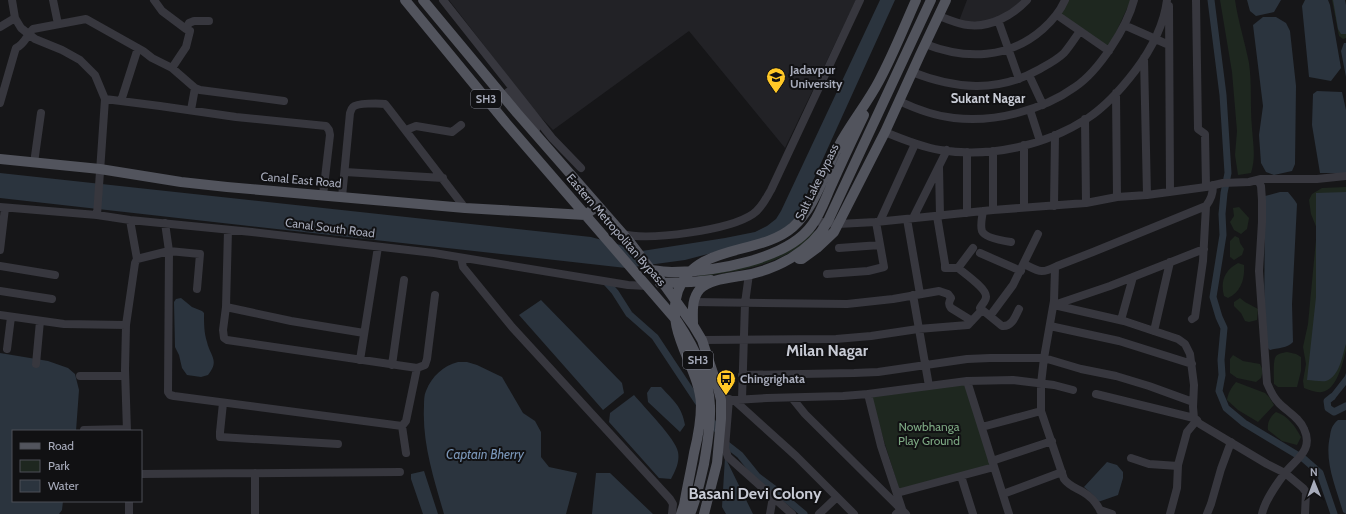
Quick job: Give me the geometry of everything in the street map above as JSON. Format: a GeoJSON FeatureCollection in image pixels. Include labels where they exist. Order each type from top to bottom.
{"type":"FeatureCollection","features":[{"type":"Feature","properties":{"kind":"main road","name":"Eastern Metropolitan Bypass"},"geometry":{"type":"LineString","coordinates":[[405,0],[446,51],[585,215],[637,273],[677,321],[690,342],[708,388],[710,404],[709,439],[698,490],[690,514]]}},
{"type":"Feature","properties":{"kind":"main road","name":"Eastern Metropolitan Bypass"},"geometry":{"type":"LineString","coordinates":[[423,0],[648,267],[663,282],[702,340],[715,375],[731,399],[724,420],[717,463],[704,514]]}},
{"type":"Feature","properties":{"kind":"main road"},"geometry":{"type":"LineString","coordinates":[[681,514],[686,497],[701,416],[698,388],[681,343],[676,323],[675,306],[681,286],[695,268],[703,262],[775,238],[792,228],[805,214],[844,136],[879,82],[916,0]]}},
{"type":"Feature","properties":{"kind":"main road"},"geometry":{"type":"LineString","coordinates":[[647,286],[663,282],[691,282],[749,274],[768,268],[796,255],[814,241],[827,224],[931,0]]}},
{"type":"Feature","properties":{"kind":"main road"},"geometry":{"type":"LineString","coordinates":[[788,259],[802,259],[818,248],[834,232],[885,132],[946,0]]}},
{"type":"Feature","properties":{"kind":"main road","name":"Salt Lake Bypass"},"geometry":{"type":"LineString","coordinates":[[648,267],[670,272],[724,267],[752,260],[778,250],[789,245],[806,232],[814,221],[879,82]]}},
{"type":"Feature","properties":{"kind":"main road","name":"Canal East Road"},"geometry":{"type":"LineString","coordinates":[[0,159],[100,173],[220,186],[465,208],[585,215]]}},
{"type":"Feature","properties":{"kind":"main road"},"geometry":{"type":"LineString","coordinates":[[585,215],[598,206]]}},
{"type":"Feature","properties":{"kind":"main road"},"geometry":{"type":"LineString","coordinates":[[637,273],[648,267]]}},
{"type":"Feature","properties":{"kind":"main road"},"geometry":{"type":"LineString","coordinates":[[693,325],[692,309],[698,291],[703,286],[727,277]]}},
{"type":"Feature","properties":{"kind":"street"},"geometry":{"type":"LineString","coordinates":[[12,0],[15,18],[21,28],[34,39],[62,50],[80,60],[95,75],[104,99],[97,212]]}},
{"type":"Feature","properties":{"kind":"street"},"geometry":{"type":"LineString","coordinates":[[53,0],[58,24]]}},
{"type":"Feature","properties":{"kind":"street"},"geometry":{"type":"LineString","coordinates":[[154,0],[162,11],[186,29],[190,23],[194,21],[209,21]]}},
{"type":"Feature","properties":{"kind":"street"},"geometry":{"type":"LineString","coordinates":[[443,0],[552,138],[581,168]]}},
{"type":"Feature","properties":{"kind":"street"},"geometry":{"type":"LineString","coordinates":[[625,238],[688,232],[731,224],[755,213],[766,200],[771,190],[860,0]]}},
{"type":"Feature","properties":{"kind":"street"},"geometry":{"type":"LineString","coordinates":[[938,16],[969,25],[982,24],[1008,16],[1020,8],[1027,0]]}},
{"type":"Feature","properties":{"kind":"street"},"geometry":{"type":"LineString","coordinates":[[925,44],[961,54],[982,54],[1008,50],[1036,35],[1057,15],[1065,0]]}},
{"type":"Feature","properties":{"kind":"street"},"geometry":{"type":"LineString","coordinates":[[899,101],[926,112],[955,118],[996,117],[1030,110],[1042,105],[1060,97],[1076,87],[1089,75],[1109,51],[1124,25],[1134,0]]}},
{"type":"Feature","properties":{"kind":"street"},"geometry":{"type":"LineString","coordinates":[[885,132],[915,144],[946,150],[967,152],[1010,149],[1040,141],[1055,135],[1085,119],[1109,101],[1128,81],[1144,58],[1154,39],[1168,0]]}},
{"type":"Feature","properties":{"kind":"street"},"geometry":{"type":"LineString","coordinates":[[1168,0],[1170,192]]}},
{"type":"Feature","properties":{"kind":"street"},"geometry":{"type":"LineString","coordinates":[[980,253],[1022,268],[1042,272],[1206,206],[1211,200],[1213,192],[1210,186],[1205,134],[1198,129],[1196,0]]}},
{"type":"Feature","properties":{"kind":"street"},"geometry":{"type":"LineString","coordinates":[[1057,15],[1109,51]]}},
{"type":"Feature","properties":{"kind":"street"},"geometry":{"type":"LineString","coordinates":[[0,27],[15,18]]}},
{"type":"Feature","properties":{"kind":"street"},"geometry":{"type":"LineString","coordinates":[[0,103],[16,48],[20,46],[33,29],[86,19],[138,48],[152,58],[172,68],[195,88],[200,90],[284,101]]}},
{"type":"Feature","properties":{"kind":"street"},"geometry":{"type":"LineString","coordinates":[[998,20],[1019,79]]}},
{"type":"Feature","properties":{"kind":"street"},"geometry":{"type":"LineString","coordinates":[[1124,25],[1169,45]]}},
{"type":"Feature","properties":{"kind":"street"},"geometry":{"type":"LineString","coordinates":[[172,68],[186,47],[190,31]]}},
{"type":"Feature","properties":{"kind":"street"},"geometry":{"type":"LineString","coordinates":[[912,72],[944,83],[960,86],[997,85],[1029,75],[1048,64],[1063,54],[1080,31]]}},
{"type":"Feature","properties":{"kind":"street"},"geometry":{"type":"LineString","coordinates":[[121,101],[138,48]]}},
{"type":"Feature","properties":{"kind":"street"},"geometry":{"type":"LineString","coordinates":[[1144,58],[1147,195]]}},
{"type":"Feature","properties":{"kind":"street"},"geometry":{"type":"LineString","coordinates":[[1029,75],[1042,105]]}},
{"type":"Feature","properties":{"kind":"street"},"geometry":{"type":"LineString","coordinates":[[502,76],[507,90],[541,134],[541,141]]}},
{"type":"Feature","properties":{"kind":"street"},"geometry":{"type":"LineString","coordinates":[[191,110],[195,88]]}},
{"type":"Feature","properties":{"kind":"street"},"geometry":{"type":"LineString","coordinates":[[1116,93],[1117,197]]}},
{"type":"Feature","properties":{"kind":"street"},"geometry":{"type":"LineString","coordinates":[[104,99],[236,117],[326,126],[330,135],[322,195]]}},
{"type":"Feature","properties":{"kind":"street"},"geometry":{"type":"LineString","coordinates":[[342,197],[350,113],[352,108],[356,105],[385,104],[465,208]]}},
{"type":"Feature","properties":{"kind":"street"},"geometry":{"type":"LineString","coordinates":[[881,107],[893,113]]}},
{"type":"Feature","properties":{"kind":"street"},"geometry":{"type":"LineString","coordinates":[[1030,110],[1040,141]]}},
{"type":"Feature","properties":{"kind":"street"},"geometry":{"type":"LineString","coordinates":[[34,163],[41,113]]}},
{"type":"Feature","properties":{"kind":"street"},"geometry":{"type":"LineString","coordinates":[[1085,119],[1086,203]]}},
{"type":"Feature","properties":{"kind":"street"},"geometry":{"type":"LineString","coordinates":[[406,130],[416,126],[452,132],[461,125]]}},
{"type":"Feature","properties":{"kind":"street"},"geometry":{"type":"LineString","coordinates":[[1054,206],[1055,135]]}},
{"type":"Feature","properties":{"kind":"street"},"geometry":{"type":"LineString","coordinates":[[826,274],[884,267],[878,222],[915,144]]}},
{"type":"Feature","properties":{"kind":"street"},"geometry":{"type":"LineString","coordinates":[[1024,145],[1024,208]]}},
{"type":"Feature","properties":{"kind":"street"},"geometry":{"type":"LineString","coordinates":[[928,386],[918,329],[910,218],[946,150]]}},
{"type":"Feature","properties":{"kind":"street"},"geometry":{"type":"LineString","coordinates":[[993,151],[993,210]]}},
{"type":"Feature","properties":{"kind":"street"},"geometry":{"type":"LineString","coordinates":[[967,152],[967,213]]}},
{"type":"Feature","properties":{"kind":"street"},"geometry":{"type":"LineString","coordinates":[[702,340],[836,339],[871,336],[918,329],[968,325],[982,310],[980,308],[986,299],[986,295],[971,278],[958,268],[945,268],[938,216],[939,165]]}},
{"type":"Feature","properties":{"kind":"street"},"geometry":{"type":"LineString","coordinates":[[345,172],[443,178]]}},
{"type":"Feature","properties":{"kind":"street"},"geometry":{"type":"LineString","coordinates":[[814,221],[827,224],[878,222],[993,210],[1086,203],[1117,197],[1170,192],[1223,183],[1258,180],[1317,179],[1346,176]]}},
{"type":"Feature","properties":{"kind":"street"},"geometry":{"type":"LineString","coordinates":[[1258,180],[1261,186],[1262,200],[1259,272],[1267,384],[1275,398],[1304,429],[1307,441],[1303,454],[1285,473],[1264,506],[1262,514]]}},
{"type":"Feature","properties":{"kind":"street"},"geometry":{"type":"LineString","coordinates":[[1192,319],[1195,317],[1204,249],[1206,206]]}},
{"type":"Feature","properties":{"kind":"street"},"geometry":{"type":"LineString","coordinates":[[0,250],[3,208]]}},
{"type":"Feature","properties":{"kind":"street","name":"Canal South Road"},"geometry":{"type":"LineString","coordinates":[[3,208],[97,212],[130,220],[378,246],[628,285],[647,286]]}},
{"type":"Feature","properties":{"kind":"street"},"geometry":{"type":"LineString","coordinates":[[983,211],[982,232],[990,237],[1011,242]]}},
{"type":"Feature","properties":{"kind":"street"},"geometry":{"type":"LineString","coordinates":[[84,430],[127,430],[125,376],[126,325],[135,263],[137,259],[130,220]]}},
{"type":"Feature","properties":{"kind":"street"},"geometry":{"type":"LineString","coordinates":[[165,223],[169,251],[168,392],[170,394],[174,396],[223,403],[402,426]]}},
{"type":"Feature","properties":{"kind":"street"},"geometry":{"type":"LineString","coordinates":[[228,230],[226,307],[223,330],[224,338],[227,340],[417,368],[425,365],[427,359],[435,295]]}},
{"type":"Feature","properties":{"kind":"street"},"geometry":{"type":"LineString","coordinates":[[990,316],[1013,285],[1038,234]]}},
{"type":"Feature","properties":{"kind":"street"},"geometry":{"type":"LineString","coordinates":[[839,248],[880,245]]}},
{"type":"Feature","properties":{"kind":"street"},"geometry":{"type":"LineString","coordinates":[[360,360],[378,246]]}},
{"type":"Feature","properties":{"kind":"street"},"geometry":{"type":"LineString","coordinates":[[958,268],[973,248]]}},
{"type":"Feature","properties":{"kind":"street"},"geometry":{"type":"LineString","coordinates":[[1054,305],[1110,286],[1204,249]]}},
{"type":"Feature","properties":{"kind":"street"},"geometry":{"type":"LineString","coordinates":[[137,259],[169,251],[200,254],[197,288]]}},
{"type":"Feature","properties":{"kind":"street"},"geometry":{"type":"LineString","coordinates":[[461,258],[463,267],[512,327],[670,499],[673,504],[672,514]]}},
{"type":"Feature","properties":{"kind":"street"},"geometry":{"type":"LineString","coordinates":[[1154,331],[1170,262]]}},
{"type":"Feature","properties":{"kind":"street"},"geometry":{"type":"LineString","coordinates":[[0,266],[55,275]]}},
{"type":"Feature","properties":{"kind":"street"},"geometry":{"type":"LineString","coordinates":[[1057,266],[1055,271],[1054,305],[1044,358],[1041,384],[1041,411],[1062,472],[1068,484],[1084,493],[1094,501],[1101,512],[1112,514]]}},
{"type":"Feature","properties":{"kind":"street"},"geometry":{"type":"LineString","coordinates":[[628,285],[637,273]]}},
{"type":"Feature","properties":{"kind":"street"},"geometry":{"type":"LineString","coordinates":[[731,399],[742,376],[745,303],[749,274]]}},
{"type":"Feature","properties":{"kind":"street"},"geometry":{"type":"LineString","coordinates":[[1121,320],[1133,277]]}},
{"type":"Feature","properties":{"kind":"street"},"geometry":{"type":"LineString","coordinates":[[392,365],[404,280]]}},
{"type":"Feature","properties":{"kind":"street"},"geometry":{"type":"LineString","coordinates":[[0,291],[52,299]]}},
{"type":"Feature","properties":{"kind":"street"},"geometry":{"type":"LineString","coordinates":[[694,302],[847,304],[939,291],[948,294],[951,298],[949,305],[951,308],[972,321]]}},
{"type":"Feature","properties":{"kind":"street"},"geometry":{"type":"LineString","coordinates":[[1054,305],[1121,320],[1178,339],[1185,344],[1190,354],[1192,364],[1194,385],[1193,402],[1196,419],[1200,424],[1285,473],[1304,488],[1306,492],[1305,514]]}},
{"type":"Feature","properties":{"kind":"street"},"geometry":{"type":"LineString","coordinates":[[226,307],[292,321],[364,333]]}},
{"type":"Feature","properties":{"kind":"street"},"geometry":{"type":"LineString","coordinates":[[982,310],[1002,326],[1007,326],[1010,324],[1019,309]]}},
{"type":"Feature","properties":{"kind":"street"},"geometry":{"type":"LineString","coordinates":[[0,315],[64,324],[126,325]]}},
{"type":"Feature","properties":{"kind":"street"},"geometry":{"type":"LineString","coordinates":[[7,349],[11,316]]}},
{"type":"Feature","properties":{"kind":"street"},"geometry":{"type":"LineString","coordinates":[[36,364],[40,321]]}},
{"type":"Feature","properties":{"kind":"street"},"geometry":{"type":"LineString","coordinates":[[1050,326],[1119,341],[1192,364]]}},
{"type":"Feature","properties":{"kind":"street"},"geometry":{"type":"LineString","coordinates":[[742,376],[878,372],[967,359],[1044,358],[1149,386],[1193,402]]}},
{"type":"Feature","properties":{"kind":"street"},"geometry":{"type":"LineString","coordinates":[[406,453],[402,426],[406,421],[417,368]]}},
{"type":"Feature","properties":{"kind":"street"},"geometry":{"type":"LineString","coordinates":[[80,376],[125,376]]}},
{"type":"Feature","properties":{"kind":"street"},"geometry":{"type":"LineString","coordinates":[[731,399],[843,396],[967,381],[1013,380],[1054,385],[1073,390]]}},
{"type":"Feature","properties":{"kind":"street"},"geometry":{"type":"LineString","coordinates":[[967,381],[1009,514]]}},
{"type":"Feature","properties":{"kind":"street"},"geometry":{"type":"LineString","coordinates":[[868,394],[881,446],[897,493],[901,512]]}},
{"type":"Feature","properties":{"kind":"street"},"geometry":{"type":"LineString","coordinates":[[1096,394],[1196,419]]}},
{"type":"Feature","properties":{"kind":"street"},"geometry":{"type":"LineString","coordinates":[[792,398],[805,414],[901,512]]}},
{"type":"Feature","properties":{"kind":"street"},"geometry":{"type":"LineString","coordinates":[[731,399],[796,456],[854,514]]}},
{"type":"Feature","properties":{"kind":"street"},"geometry":{"type":"LineString","coordinates":[[223,403],[220,437],[338,444]]}},
{"type":"Feature","properties":{"kind":"street"},"geometry":{"type":"LineString","coordinates":[[982,427],[1041,411]]}},
{"type":"Feature","properties":{"kind":"street"},"geometry":{"type":"LineString","coordinates":[[1170,514],[1177,488],[1178,466],[1187,432],[1196,419]]}},
{"type":"Feature","properties":{"kind":"street"},"geometry":{"type":"LineString","coordinates":[[724,420],[725,448],[728,457],[792,514]]}},
{"type":"Feature","properties":{"kind":"street"},"geometry":{"type":"LineString","coordinates":[[897,493],[961,476],[1052,441]]}},
{"type":"Feature","properties":{"kind":"street"},"geometry":{"type":"LineString","coordinates":[[1207,514],[1230,442]]}},
{"type":"Feature","properties":{"kind":"street"},"geometry":{"type":"LineString","coordinates":[[1131,458],[1149,464],[1178,466]]}},
{"type":"Feature","properties":{"kind":"street"},"geometry":{"type":"LineString","coordinates":[[142,474],[400,472]]}},
{"type":"Feature","properties":{"kind":"street"},"geometry":{"type":"LineString","coordinates":[[1003,494],[1062,472]]}},
{"type":"Feature","properties":{"kind":"street"},"geometry":{"type":"LineString","coordinates":[[255,473],[255,514]]}},
{"type":"Feature","properties":{"kind":"street"},"geometry":{"type":"LineString","coordinates":[[961,476],[973,514]]}},
{"type":"Feature","properties":{"kind":"street"},"geometry":{"type":"LineString","coordinates":[[770,514],[773,497]]}},
{"type":"Feature","properties":{"kind":"street"},"geometry":{"type":"LineString","coordinates":[[819,514],[837,497]]}},
{"type":"Feature","properties":{"kind":"street"},"geometry":{"type":"LineString","coordinates":[[129,502],[129,514]]}},
{"type":"Feature","properties":{"kind":"shaded area"},"geometry":{"type":"Polygon","coordinates":[[[449,0],[856,0],[785,148],[689,31],[553,130],[532,108],[449,0]]]}},
{"type":"Feature","properties":{"kind":"shaded area"},"geometry":{"type":"Polygon","coordinates":[[[967,0],[1024,0],[1018,6],[996,18],[980,22],[959,21],[967,0]]]}},
{"type":"Feature","properties":{"kind":"green space"},"geometry":{"type":"Polygon","coordinates":[[[1068,0],[1131,0],[1109,47],[1060,14],[1068,0]]]}},
{"type":"Feature","properties":{"kind":"green space"},"geometry":{"type":"Polygon","coordinates":[[[1220,0],[1235,0],[1250,71],[1251,120],[1254,150],[1253,167],[1251,173],[1238,175],[1235,155],[1237,131],[1232,72],[1220,0]]]}},
{"type":"Feature","properties":{"kind":"green space"},"geometry":{"type":"Polygon","coordinates":[[[1332,0],[1343,0],[1346,14],[1346,38],[1343,39],[1339,36],[1332,0]]]}},
{"type":"Feature","properties":{"kind":"green space"},"geometry":{"type":"Polygon","coordinates":[[[1346,187],[1346,350],[1341,368],[1332,386],[1327,390],[1318,392],[1304,388],[1303,381],[1306,364],[1303,347],[1308,324],[1317,229],[1311,214],[1309,200],[1312,194],[1322,188],[1346,187]]]}},
{"type":"Feature","properties":{"kind":"green space"},"geometry":{"type":"Polygon","coordinates":[[[1239,207],[1249,218],[1247,229],[1241,234],[1234,230],[1230,222],[1234,216],[1233,208],[1239,207]]]}},
{"type":"Feature","properties":{"kind":"green space"},"geometry":{"type":"Polygon","coordinates":[[[814,231],[816,232],[791,252],[762,265],[698,277],[698,274],[774,258],[796,246],[814,231]]]}},
{"type":"Feature","properties":{"kind":"green space"},"geometry":{"type":"Polygon","coordinates":[[[1235,236],[1239,238],[1244,249],[1242,255],[1234,260],[1230,257],[1230,241],[1235,236]]]}},
{"type":"Feature","properties":{"kind":"green space"},"geometry":{"type":"Polygon","coordinates":[[[1238,263],[1244,265],[1243,280],[1239,289],[1228,298],[1224,296],[1223,281],[1230,269],[1238,263]]]}},
{"type":"Feature","properties":{"kind":"green space"},"geometry":{"type":"Polygon","coordinates":[[[1240,298],[1258,309],[1257,320],[1249,322],[1245,321],[1241,313],[1234,306],[1234,302],[1240,298]]]}},
{"type":"Feature","properties":{"kind":"green space"},"geometry":{"type":"Polygon","coordinates":[[[1287,352],[1301,357],[1301,371],[1297,387],[1278,387],[1274,384],[1274,360],[1279,354],[1287,352]]]}},
{"type":"Feature","properties":{"kind":"green space"},"geometry":{"type":"Polygon","coordinates":[[[1233,355],[1243,361],[1260,364],[1263,371],[1261,378],[1256,382],[1237,378],[1230,373],[1230,359],[1233,355]]]}},
{"type":"Feature","properties":{"kind":"green space","name":"Nowbhanga Play Ground"},"geometry":{"type":"Polygon","coordinates":[[[965,382],[992,465],[899,489],[870,396],[965,382]]]}},
{"type":"Feature","properties":{"kind":"green space"},"geometry":{"type":"Polygon","coordinates":[[[1236,382],[1265,393],[1274,405],[1258,422],[1238,410],[1227,400],[1230,391],[1236,382]]]}},
{"type":"Feature","properties":{"kind":"green space"},"geometry":{"type":"Polygon","coordinates":[[[1276,412],[1288,419],[1296,429],[1301,437],[1297,445],[1282,441],[1268,430],[1269,420],[1276,412]]]}},
{"type":"Feature","properties":{"kind":"water"},"geometry":{"type":"Polygon","coordinates":[[[880,0],[895,0],[797,216],[782,231],[769,238],[685,260],[626,268],[0,198],[0,173],[591,237],[642,251],[755,232],[767,226],[776,219],[781,211],[880,0]]]}},
{"type":"Feature","properties":{"kind":"water"},"geometry":{"type":"Polygon","coordinates":[[[1247,0],[1281,0],[1274,12],[1256,16],[1250,11],[1247,0]]]}},
{"type":"Feature","properties":{"kind":"water"},"geometry":{"type":"Polygon","coordinates":[[[1305,0],[1328,0],[1330,5],[1341,68],[1331,81],[1309,77],[1302,6],[1305,0]]]}},
{"type":"Feature","properties":{"kind":"water"},"geometry":{"type":"Polygon","coordinates":[[[1333,0],[1345,0],[1346,34],[1341,34],[1338,29],[1333,0]]]}},
{"type":"Feature","properties":{"kind":"water"},"geometry":{"type":"Polygon","coordinates":[[[1263,17],[1276,17],[1286,23],[1290,31],[1296,86],[1295,164],[1292,171],[1274,175],[1266,172],[1261,163],[1259,135],[1263,106],[1253,25],[1263,17]]]}},
{"type":"Feature","properties":{"kind":"water"},"geometry":{"type":"Polygon","coordinates":[[[1344,43],[1346,43],[1346,77],[1341,51],[1344,43]]]}},
{"type":"Feature","properties":{"kind":"water"},"geometry":{"type":"Polygon","coordinates":[[[1317,91],[1342,92],[1346,110],[1346,173],[1320,173],[1312,125],[1313,94],[1317,91]]]}},
{"type":"Feature","properties":{"kind":"water"},"geometry":{"type":"Polygon","coordinates":[[[1280,192],[1288,192],[1297,204],[1292,304],[1293,342],[1285,347],[1270,350],[1264,339],[1265,196],[1280,192]]]}},
{"type":"Feature","properties":{"kind":"water"},"geometry":{"type":"Polygon","coordinates":[[[1346,192],[1346,344],[1340,365],[1331,378],[1326,381],[1307,380],[1316,297],[1316,193],[1346,192]]]}},
{"type":"Feature","properties":{"kind":"water"},"geometry":{"type":"Polygon","coordinates":[[[181,298],[192,307],[204,313],[205,335],[214,362],[212,370],[208,375],[201,377],[187,375],[182,368],[179,355],[175,347],[174,302],[176,299],[181,298]]]}},
{"type":"Feature","properties":{"kind":"water"},"geometry":{"type":"Polygon","coordinates":[[[541,300],[622,383],[624,393],[603,410],[519,315],[541,300]]]}},
{"type":"Feature","properties":{"kind":"water"},"geometry":{"type":"Polygon","coordinates":[[[0,353],[48,361],[68,368],[75,374],[79,390],[76,430],[12,430],[12,502],[63,502],[62,510],[59,514],[0,514],[0,353]]]}},
{"type":"Feature","properties":{"kind":"water","name":"Captain Bherry"},"geometry":{"type":"Polygon","coordinates":[[[458,362],[467,362],[477,365],[502,377],[523,413],[535,421],[541,432],[541,457],[549,467],[577,473],[566,514],[444,514],[427,447],[424,420],[424,398],[428,386],[435,376],[443,369],[458,362]]]}},
{"type":"Feature","properties":{"kind":"water"},"geometry":{"type":"Polygon","coordinates":[[[1346,373],[1346,385],[1334,400],[1331,394],[1346,373]]]}},
{"type":"Feature","properties":{"kind":"water"},"geometry":{"type":"Polygon","coordinates":[[[651,387],[661,387],[674,400],[680,409],[685,425],[680,432],[648,402],[647,393],[651,387]]]}},
{"type":"Feature","properties":{"kind":"water"},"geometry":{"type":"Polygon","coordinates":[[[634,395],[666,431],[676,446],[678,452],[677,466],[671,479],[659,478],[609,422],[610,413],[634,395]]]}},
{"type":"Feature","properties":{"kind":"water"},"geometry":{"type":"Polygon","coordinates":[[[1338,420],[1346,420],[1346,514],[1343,512],[1334,484],[1329,455],[1331,431],[1333,425],[1338,420]]]}},
{"type":"Feature","properties":{"kind":"water"},"geometry":{"type":"Polygon","coordinates":[[[725,457],[753,514],[726,514],[722,507],[725,457]]]}},
{"type":"Feature","properties":{"kind":"water"},"geometry":{"type":"Polygon","coordinates":[[[1107,462],[1117,465],[1123,472],[1123,478],[1118,495],[1098,502],[1084,487],[1107,462]]]}},
{"type":"Feature","properties":{"kind":"water"},"geometry":{"type":"Polygon","coordinates":[[[424,471],[438,514],[423,514],[411,479],[411,474],[424,471]]]}},
{"type":"Feature","properties":{"kind":"water"},"geometry":{"type":"Polygon","coordinates":[[[596,473],[610,473],[653,514],[592,514],[596,473]]]}},
{"type":"Feature","properties":{"kind":"waterway"},"geometry":{"type":"LineString","coordinates":[[1211,0],[1223,95],[1228,173],[1222,214],[1223,235],[1213,297],[1224,328],[1221,360],[1222,375],[1219,391],[1226,408],[1244,423],[1304,459],[1320,473],[1334,514]]}},
{"type":"Feature","properties":{"kind":"waterway"},"geometry":{"type":"LineString","coordinates":[[606,282],[615,292],[629,314],[655,337],[700,405]]}},
{"type":"Feature","properties":{"kind":"waterway"},"geometry":{"type":"LineString","coordinates":[[1332,397],[1327,401],[1328,408],[1334,412],[1346,406]]}},
{"type":"Feature","properties":{"kind":"waterway"},"geometry":{"type":"LineString","coordinates":[[713,423],[726,444],[740,455],[757,476],[804,514]]}},
{"type":"Feature","properties":{"kind":"place","name":"Jadavpur University"},"geometry":{"type":"Point","coordinates":[776,94]}},
{"type":"Feature","properties":{"kind":"place","name":"Chingrighata"},"geometry":{"type":"Point","coordinates":[726,396]}},
{"type":"Feature","properties":{"kind":"district","name":"Sukant Nagar"},"geometry":{"type":"Point","coordinates":[988,98]}},
{"type":"Feature","properties":{"kind":"district","name":"Milan Nagar"},"geometry":{"type":"Point","coordinates":[827,350]}},
{"type":"Feature","properties":{"kind":"district","name":"Basani Devi Colony"},"geometry":{"type":"Point","coordinates":[755,493]}}]}
